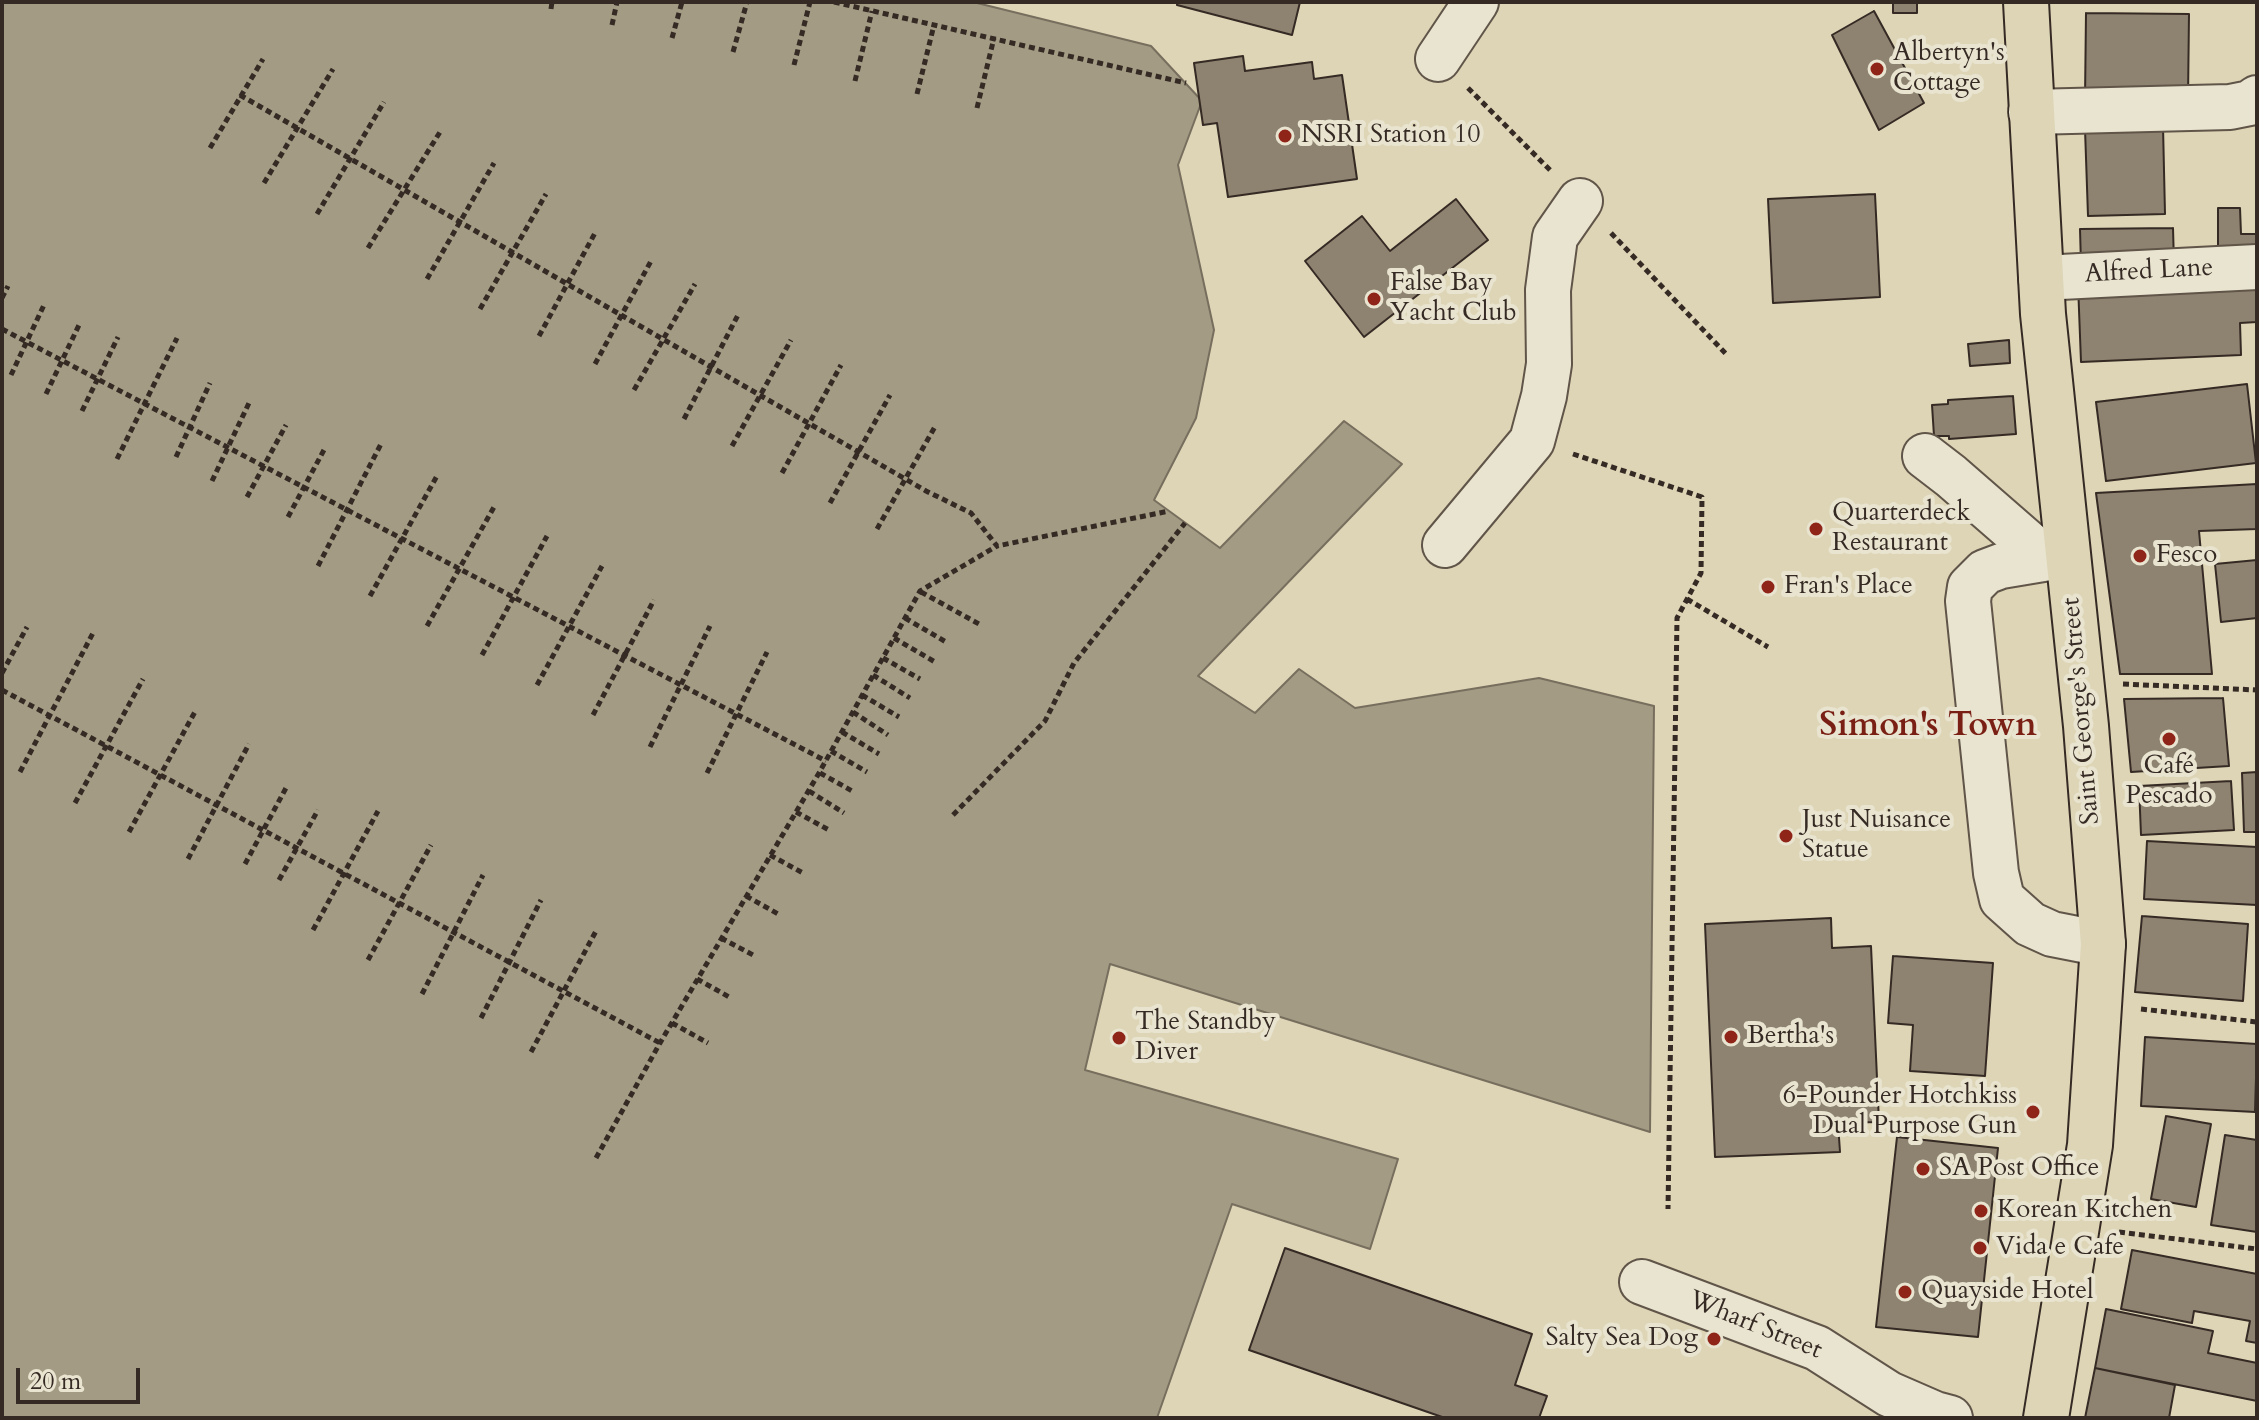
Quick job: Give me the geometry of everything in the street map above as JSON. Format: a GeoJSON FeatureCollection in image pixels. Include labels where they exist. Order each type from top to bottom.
{"type":"FeatureCollection","features":[{"type":"Feature","properties":{"kind":"main road","name":"Saint George's Street"},"geometry":{"type":"LineString","coordinates":[[2026,2],[2056,556],[2086,726],[2103,944],[2090,1145],[2046,1418]]}},
{"type":"Feature","properties":{"kind":"street"},"geometry":{"type":"LineString","coordinates":[[1438,59],[1476,2]]}},
{"type":"Feature","properties":{"kind":"street"},"geometry":{"type":"LineString","coordinates":[[2031,112],[2230,107],[2250,103],[2257,98]]}},
{"type":"Feature","properties":{"kind":"street"},"geometry":{"type":"LineString","coordinates":[[1445,545],[1532,441],[1549,364],[1548,290],[1555,237],[1580,201]]}},
{"type":"Feature","properties":{"kind":"street","name":"Alfred Lane"},"geometry":{"type":"LineString","coordinates":[[2041,278],[2257,267]]}},
{"type":"Feature","properties":{"kind":"street"},"geometry":{"type":"LineString","coordinates":[[1925,456],[2056,556]]}},
{"type":"Feature","properties":{"kind":"street"},"geometry":{"type":"LineString","coordinates":[[2056,556],[2001,566],[1985,572],[1970,587],[1968,601],[1996,873],[2002,899],[2030,924],[2052,934],[2103,944]]}},
{"type":"Feature","properties":{"kind":"street","name":"Wharf Street"},"geometry":{"type":"LineString","coordinates":[[1642,1282],[1817,1348],[1889,1394],[1950,1418]]}},
{"type":"Feature","properties":{"kind":"path"},"geometry":{"type":"LineString","coordinates":[[551,9],[552,2]]}},
{"type":"Feature","properties":{"kind":"path"},"geometry":{"type":"LineString","coordinates":[[612,25],[617,2]]}},
{"type":"Feature","properties":{"kind":"path"},"geometry":{"type":"LineString","coordinates":[[672,38],[682,2]]}},
{"type":"Feature","properties":{"kind":"path"},"geometry":{"type":"LineString","coordinates":[[733,52],[747,2]]}},
{"type":"Feature","properties":{"kind":"path"},"geometry":{"type":"LineString","coordinates":[[794,65],[810,2]]}},
{"type":"Feature","properties":{"kind":"path"},"geometry":{"type":"LineString","coordinates":[[834,2],[1186,83]]}},
{"type":"Feature","properties":{"kind":"path"},"geometry":{"type":"LineString","coordinates":[[855,81],[872,11]]}},
{"type":"Feature","properties":{"kind":"path"},"geometry":{"type":"LineString","coordinates":[[917,94],[934,25]]}},
{"type":"Feature","properties":{"kind":"path"},"geometry":{"type":"LineString","coordinates":[[977,108],[994,38]]}},
{"type":"Feature","properties":{"kind":"path"},"geometry":{"type":"LineString","coordinates":[[210,148],[263,59]]}},
{"type":"Feature","properties":{"kind":"path"},"geometry":{"type":"LineString","coordinates":[[264,183],[333,69]]}},
{"type":"Feature","properties":{"kind":"path"},"geometry":{"type":"LineString","coordinates":[[240,95],[926,491],[971,513],[997,546]]}},
{"type":"Feature","properties":{"kind":"path"},"geometry":{"type":"LineString","coordinates":[[317,214],[384,102]]}},
{"type":"Feature","properties":{"kind":"path"},"geometry":{"type":"LineString","coordinates":[[368,248],[440,132]]}},
{"type":"Feature","properties":{"kind":"path"},"geometry":{"type":"LineString","coordinates":[[427,279],[494,163]]}},
{"type":"Feature","properties":{"kind":"path"},"geometry":{"type":"LineString","coordinates":[[480,309],[546,194]]}},
{"type":"Feature","properties":{"kind":"path"},"geometry":{"type":"LineString","coordinates":[[539,336],[595,233]]}},
{"type":"Feature","properties":{"kind":"path"},"geometry":{"type":"LineString","coordinates":[[595,364],[651,261]]}},
{"type":"Feature","properties":{"kind":"path"},"geometry":{"type":"LineString","coordinates":[[634,390],[695,284]]}},
{"type":"Feature","properties":{"kind":"path"},"geometry":{"type":"LineString","coordinates":[[2,298],[8,286]]}},
{"type":"Feature","properties":{"kind":"path"},"geometry":{"type":"LineString","coordinates":[[11,375],[44,305]]}},
{"type":"Feature","properties":{"kind":"path"},"geometry":{"type":"LineString","coordinates":[[684,419],[739,313]]}},
{"type":"Feature","properties":{"kind":"path"},"geometry":{"type":"LineString","coordinates":[[46,394],[80,323]]}},
{"type":"Feature","properties":{"kind":"path"},"geometry":{"type":"LineString","coordinates":[[2,329],[826,761]]}},
{"type":"Feature","properties":{"kind":"path"},"geometry":{"type":"LineString","coordinates":[[82,411],[118,337]]}},
{"type":"Feature","properties":{"kind":"path"},"geometry":{"type":"LineString","coordinates":[[117,459],[177,338]]}},
{"type":"Feature","properties":{"kind":"path"},"geometry":{"type":"LineString","coordinates":[[732,446],[791,340]]}},
{"type":"Feature","properties":{"kind":"path"},"geometry":{"type":"LineString","coordinates":[[782,473],[841,365]]}},
{"type":"Feature","properties":{"kind":"path"},"geometry":{"type":"LineString","coordinates":[[176,457],[210,383]]}},
{"type":"Feature","properties":{"kind":"path"},"geometry":{"type":"LineString","coordinates":[[830,503],[890,395]]}},
{"type":"Feature","properties":{"kind":"path"},"geometry":{"type":"LineString","coordinates":[[212,481],[249,403]]}},
{"type":"Feature","properties":{"kind":"path"},"geometry":{"type":"LineString","coordinates":[[247,497],[286,425]]}},
{"type":"Feature","properties":{"kind":"path"},"geometry":{"type":"LineString","coordinates":[[877,529],[936,425]]}},
{"type":"Feature","properties":{"kind":"path"},"geometry":{"type":"LineString","coordinates":[[1532,441],[1702,497],[1701,573],[1677,618],[1668,1209]]}},
{"type":"Feature","properties":{"kind":"path"},"geometry":{"type":"LineString","coordinates":[[318,566],[382,442]]}},
{"type":"Feature","properties":{"kind":"path"},"geometry":{"type":"LineString","coordinates":[[288,517],[325,448]]}},
{"type":"Feature","properties":{"kind":"path"},"geometry":{"type":"LineString","coordinates":[[370,596],[438,474]]}},
{"type":"Feature","properties":{"kind":"path"},"geometry":{"type":"LineString","coordinates":[[427,626],[494,507]]}},
{"type":"Feature","properties":{"kind":"path"},"geometry":{"type":"LineString","coordinates":[[596,1158],[697,979],[809,791],[920,591],[997,546],[1169,511]]}},
{"type":"Feature","properties":{"kind":"path"},"geometry":{"type":"LineString","coordinates":[[953,815],[1045,721],[1074,663],[1185,523]]}},
{"type":"Feature","properties":{"kind":"path"},"geometry":{"type":"LineString","coordinates":[[482,655],[547,536]]}},
{"type":"Feature","properties":{"kind":"path"},"geometry":{"type":"LineString","coordinates":[[537,685],[602,566]]}},
{"type":"Feature","properties":{"kind":"path"},"geometry":{"type":"LineString","coordinates":[[920,591],[979,624]]}},
{"type":"Feature","properties":{"kind":"path"},"geometry":{"type":"LineString","coordinates":[[1687,599],[1768,647]]}},
{"type":"Feature","properties":{"kind":"path"},"geometry":{"type":"LineString","coordinates":[[593,715],[654,600]]}},
{"type":"Feature","properties":{"kind":"path"},"geometry":{"type":"LineString","coordinates":[[905,618],[946,642]]}},
{"type":"Feature","properties":{"kind":"path"},"geometry":{"type":"LineString","coordinates":[[650,747],[710,626]]}},
{"type":"Feature","properties":{"kind":"path"},"geometry":{"type":"LineString","coordinates":[[2,673],[27,627]]}},
{"type":"Feature","properties":{"kind":"path"},"geometry":{"type":"LineString","coordinates":[[20,772],[93,633]]}},
{"type":"Feature","properties":{"kind":"path"},"geometry":{"type":"LineString","coordinates":[[894,638],[935,662]]}},
{"type":"Feature","properties":{"kind":"path"},"geometry":{"type":"LineString","coordinates":[[707,773],[767,652]]}},
{"type":"Feature","properties":{"kind":"path"},"geometry":{"type":"LineString","coordinates":[[883,658],[920,679]]}},
{"type":"Feature","properties":{"kind":"path"},"geometry":{"type":"LineString","coordinates":[[873,675],[910,698]]}},
{"type":"Feature","properties":{"kind":"path"},"geometry":{"type":"LineString","coordinates":[[75,803],[143,679]]}},
{"type":"Feature","properties":{"kind":"path"},"geometry":{"type":"LineString","coordinates":[[2161,684],[2257,690]]}},
{"type":"Feature","properties":{"kind":"path"},"geometry":{"type":"LineString","coordinates":[[2,690],[660,1043]]}},
{"type":"Feature","properties":{"kind":"path"},"geometry":{"type":"LineString","coordinates":[[862,695],[899,717]]}},
{"type":"Feature","properties":{"kind":"path"},"geometry":{"type":"LineString","coordinates":[[129,832],[196,710]]}},
{"type":"Feature","properties":{"kind":"path"},"geometry":{"type":"LineString","coordinates":[[853,712],[888,735]]}},
{"type":"Feature","properties":{"kind":"path"},"geometry":{"type":"LineString","coordinates":[[842,732],[879,754]]}},
{"type":"Feature","properties":{"kind":"path"},"geometry":{"type":"LineString","coordinates":[[188,859],[249,744]]}},
{"type":"Feature","properties":{"kind":"path"},"geometry":{"type":"LineString","coordinates":[[831,751],[867,772]]}},
{"type":"Feature","properties":{"kind":"path"},"geometry":{"type":"LineString","coordinates":[[819,773],[854,792]]}},
{"type":"Feature","properties":{"kind":"path"},"geometry":{"type":"LineString","coordinates":[[245,864],[286,788]]}},
{"type":"Feature","properties":{"kind":"path"},"geometry":{"type":"LineString","coordinates":[[809,791],[844,813]]}},
{"type":"Feature","properties":{"kind":"path"},"geometry":{"type":"LineString","coordinates":[[279,880],[318,810]]}},
{"type":"Feature","properties":{"kind":"path"},"geometry":{"type":"LineString","coordinates":[[313,930],[378,811]]}},
{"type":"Feature","properties":{"kind":"path"},"geometry":{"type":"LineString","coordinates":[[796,812],[829,830]]}},
{"type":"Feature","properties":{"kind":"path"},"geometry":{"type":"LineString","coordinates":[[368,960],[431,845]]}},
{"type":"Feature","properties":{"kind":"path"},"geometry":{"type":"LineString","coordinates":[[770,855],[803,873]]}},
{"type":"Feature","properties":{"kind":"path"},"geometry":{"type":"LineString","coordinates":[[422,994],[483,875]]}},
{"type":"Feature","properties":{"kind":"path"},"geometry":{"type":"LineString","coordinates":[[746,896],[780,915]]}},
{"type":"Feature","properties":{"kind":"path"},"geometry":{"type":"LineString","coordinates":[[481,1018],[541,900]]}},
{"type":"Feature","properties":{"kind":"path"},"geometry":{"type":"LineString","coordinates":[[531,1052],[596,931]]}},
{"type":"Feature","properties":{"kind":"path"},"geometry":{"type":"LineString","coordinates":[[721,938],[755,956]]}},
{"type":"Feature","properties":{"kind":"path"},"geometry":{"type":"LineString","coordinates":[[697,979],[731,998]]}},
{"type":"Feature","properties":{"kind":"path"},"geometry":{"type":"LineString","coordinates":[[2100,1005],[2257,1022]]}},
{"type":"Feature","properties":{"kind":"path"},"geometry":{"type":"LineString","coordinates":[[672,1023],[708,1043]]}},
{"type":"Feature","properties":{"kind":"path"},"geometry":{"type":"LineString","coordinates":[[2078,1227],[2257,1249]]}},
{"type":"Feature","properties":{"kind":"shaded area"},"geometry":{"type":"Polygon","coordinates":[[[2,2],[973,2],[1151,46],[1202,101],[1178,165],[1214,330],[1196,418],[1154,500],[1220,548],[1344,421],[1402,464],[1198,676],[1255,713],[1299,669],[1355,708],[1539,678],[1654,706],[1650,1132],[1110,964],[1085,1070],[1398,1159],[1370,1249],[1232,1204],[1157,1418],[2,1418],[2,2]]]}},
{"type":"Feature","properties":{"kind":"building"},"geometry":{"type":"Polygon","coordinates":[[[1177,2],[1300,2],[1292,35],[1177,5],[1177,2]]]}},
{"type":"Feature","properties":{"kind":"building"},"geometry":{"type":"Polygon","coordinates":[[[1893,2],[1917,2],[1917,13],[1893,13],[1893,2]]]}},
{"type":"Feature","properties":{"kind":"building","name":"Albertyn's Cottage"},"geometry":{"type":"Polygon","coordinates":[[[1874,11],[1924,103],[1879,130],[1832,35],[1874,11]]]}},
{"type":"Feature","properties":{"kind":"building"},"geometry":{"type":"Polygon","coordinates":[[[2086,13],[2189,14],[2188,100],[2085,99],[2086,13]]]}},
{"type":"Feature","properties":{"kind":"building","name":"NSRI Station 10"},"geometry":{"type":"Polygon","coordinates":[[[1243,56],[1245,71],[1312,62],[1314,79],[1342,75],[1357,179],[1228,197],[1217,123],[1203,125],[1194,63],[1243,56]]]}},
{"type":"Feature","properties":{"kind":"building"},"geometry":{"type":"Polygon","coordinates":[[[2163,126],[2165,214],[2088,216],[2085,129],[2163,126]]]}},
{"type":"Feature","properties":{"kind":"building"},"geometry":{"type":"Polygon","coordinates":[[[1875,194],[1880,297],[1773,303],[1768,199],[1875,194]]]}},
{"type":"Feature","properties":{"kind":"building","name":"False Bay Yacht Club"},"geometry":{"type":"Polygon","coordinates":[[[1456,199],[1488,240],[1364,337],[1305,261],[1362,216],[1390,251],[1456,199]]]}},
{"type":"Feature","properties":{"kind":"building"},"geometry":{"type":"Polygon","coordinates":[[[2218,208],[2240,208],[2241,234],[2257,234],[2257,262],[2218,263],[2218,208]]]}},
{"type":"Feature","properties":{"kind":"building"},"geometry":{"type":"Polygon","coordinates":[[[2173,228],[2174,263],[2081,265],[2080,229],[2173,228]]]}},
{"type":"Feature","properties":{"kind":"building"},"geometry":{"type":"Polygon","coordinates":[[[2257,277],[2257,322],[2240,323],[2241,355],[2081,362],[2078,284],[2257,277]]]}},
{"type":"Feature","properties":{"kind":"building"},"geometry":{"type":"Polygon","coordinates":[[[2009,340],[2010,363],[1970,366],[1968,344],[2009,340]]]}},
{"type":"Feature","properties":{"kind":"building"},"geometry":{"type":"Polygon","coordinates":[[[2247,384],[2256,463],[2106,481],[2096,402],[2247,384]]]}},
{"type":"Feature","properties":{"kind":"building"},"geometry":{"type":"Polygon","coordinates":[[[2013,396],[2016,434],[1949,439],[1949,436],[1934,436],[1932,405],[1948,404],[1948,400],[2013,396]]]}},
{"type":"Feature","properties":{"kind":"building"},"geometry":{"type":"Polygon","coordinates":[[[2257,484],[2257,529],[2199,531],[2212,674],[2120,674],[2096,493],[2257,484]]]}},
{"type":"Feature","properties":{"kind":"building"},"geometry":{"type":"Polygon","coordinates":[[[2257,560],[2257,618],[2221,622],[2215,564],[2257,560]]]}},
{"type":"Feature","properties":{"kind":"building"},"geometry":{"type":"Polygon","coordinates":[[[2223,698],[2229,766],[2131,772],[2124,699],[2223,698]]]}},
{"type":"Feature","properties":{"kind":"building"},"geometry":{"type":"Polygon","coordinates":[[[2257,772],[2257,832],[2244,832],[2242,773],[2257,772]]]}},
{"type":"Feature","properties":{"kind":"building"},"geometry":{"type":"Polygon","coordinates":[[[2231,781],[2234,830],[2141,835],[2139,786],[2231,781]]]}},
{"type":"Feature","properties":{"kind":"building"},"geometry":{"type":"Polygon","coordinates":[[[2147,841],[2257,847],[2257,905],[2144,899],[2147,841]]]}},
{"type":"Feature","properties":{"kind":"building"},"geometry":{"type":"Polygon","coordinates":[[[2142,916],[2248,924],[2243,1001],[2135,992],[2142,916]]]}},
{"type":"Feature","properties":{"kind":"building"},"geometry":{"type":"Polygon","coordinates":[[[1831,918],[1832,948],[1871,946],[1879,1122],[1838,1123],[1840,1152],[1715,1157],[1705,924],[1831,918]]]}},
{"type":"Feature","properties":{"kind":"building"},"geometry":{"type":"Polygon","coordinates":[[[1893,956],[1993,963],[1985,1076],[1910,1071],[1913,1025],[1888,1023],[1893,956]]]}},
{"type":"Feature","properties":{"kind":"building"},"geometry":{"type":"Polygon","coordinates":[[[2145,1037],[2257,1044],[2255,1112],[2141,1106],[2145,1037]]]}},
{"type":"Feature","properties":{"kind":"building"},"geometry":{"type":"Polygon","coordinates":[[[2166,1116],[2211,1124],[2196,1207],[2151,1199],[2166,1116]]]}},
{"type":"Feature","properties":{"kind":"building"},"geometry":{"type":"Polygon","coordinates":[[[2225,1135],[2257,1140],[2257,1232],[2211,1225],[2225,1135]]]}},
{"type":"Feature","properties":{"kind":"building"},"geometry":{"type":"Polygon","coordinates":[[[1897,1137],[1998,1148],[1978,1337],[1876,1327],[1897,1137]]]}},
{"type":"Feature","properties":{"kind":"building"},"geometry":{"type":"Polygon","coordinates":[[[1285,1248],[1532,1334],[1515,1385],[1547,1396],[1539,1418],[1445,1418],[1249,1350],[1285,1248]]]}},
{"type":"Feature","properties":{"kind":"building"},"geometry":{"type":"Polygon","coordinates":[[[2132,1250],[2257,1274],[2257,1343],[2246,1341],[2250,1321],[2194,1311],[2192,1323],[2121,1309],[2132,1250]]]}},
{"type":"Feature","properties":{"kind":"building"},"geometry":{"type":"Polygon","coordinates":[[[2106,1309],[2213,1331],[2208,1353],[2257,1363],[2257,1401],[2095,1368],[2106,1309]]]}},
{"type":"Feature","properties":{"kind":"building"},"geometry":{"type":"Polygon","coordinates":[[[2095,1368],[2175,1385],[2169,1418],[2085,1418],[2095,1368]]]}},
{"type":"Feature","properties":{"kind":"place","name":"Albertyn's Cottage"},"geometry":{"type":"Point","coordinates":[1877,69]}},
{"type":"Feature","properties":{"kind":"place","name":"NSRI Station 10"},"geometry":{"type":"Point","coordinates":[1285,136]}},
{"type":"Feature","properties":{"kind":"place","name":"False Bay Yacht Club"},"geometry":{"type":"Point","coordinates":[1374,299]}},
{"type":"Feature","properties":{"kind":"place","name":"Quarterdeck Restaurant"},"geometry":{"type":"Point","coordinates":[1816,529]}},
{"type":"Feature","properties":{"kind":"place","name":"Fesco"},"geometry":{"type":"Point","coordinates":[2140,556]}},
{"type":"Feature","properties":{"kind":"place","name":"Fran's Place"},"geometry":{"type":"Point","coordinates":[1768,587]}},
{"type":"Feature","properties":{"kind":"place","name":"Café Pescado"},"geometry":{"type":"Point","coordinates":[2169,739]}},
{"type":"Feature","properties":{"kind":"place","name":"Just Nuisance Statue"},"geometry":{"type":"Point","coordinates":[1786,836]}},
{"type":"Feature","properties":{"kind":"place","name":"Bertha's"},"geometry":{"type":"Point","coordinates":[1731,1037]}},
{"type":"Feature","properties":{"kind":"place","name":"The Standby Diver"},"geometry":{"type":"Point","coordinates":[1119,1038]}},
{"type":"Feature","properties":{"kind":"place","name":"6-Pounder Hotchkiss Dual Purpose Gun"},"geometry":{"type":"Point","coordinates":[2033,1112]}},
{"type":"Feature","properties":{"kind":"place","name":"SA Post Office"},"geometry":{"type":"Point","coordinates":[1923,1169]}},
{"type":"Feature","properties":{"kind":"place","name":"Korean Kitchen"},"geometry":{"type":"Point","coordinates":[1981,1211]}},
{"type":"Feature","properties":{"kind":"place","name":"Vida e Cafe"},"geometry":{"type":"Point","coordinates":[1980,1248]}},
{"type":"Feature","properties":{"kind":"place","name":"Quayside Hotel"},"geometry":{"type":"Point","coordinates":[1905,1292]}},
{"type":"Feature","properties":{"kind":"place","name":"Salty Sea Dog"},"geometry":{"type":"Point","coordinates":[1714,1339]}},
{"type":"Feature","properties":{"kind":"district","name":"Simon's Town"},"geometry":{"type":"Point","coordinates":[1928,727]}}]}
